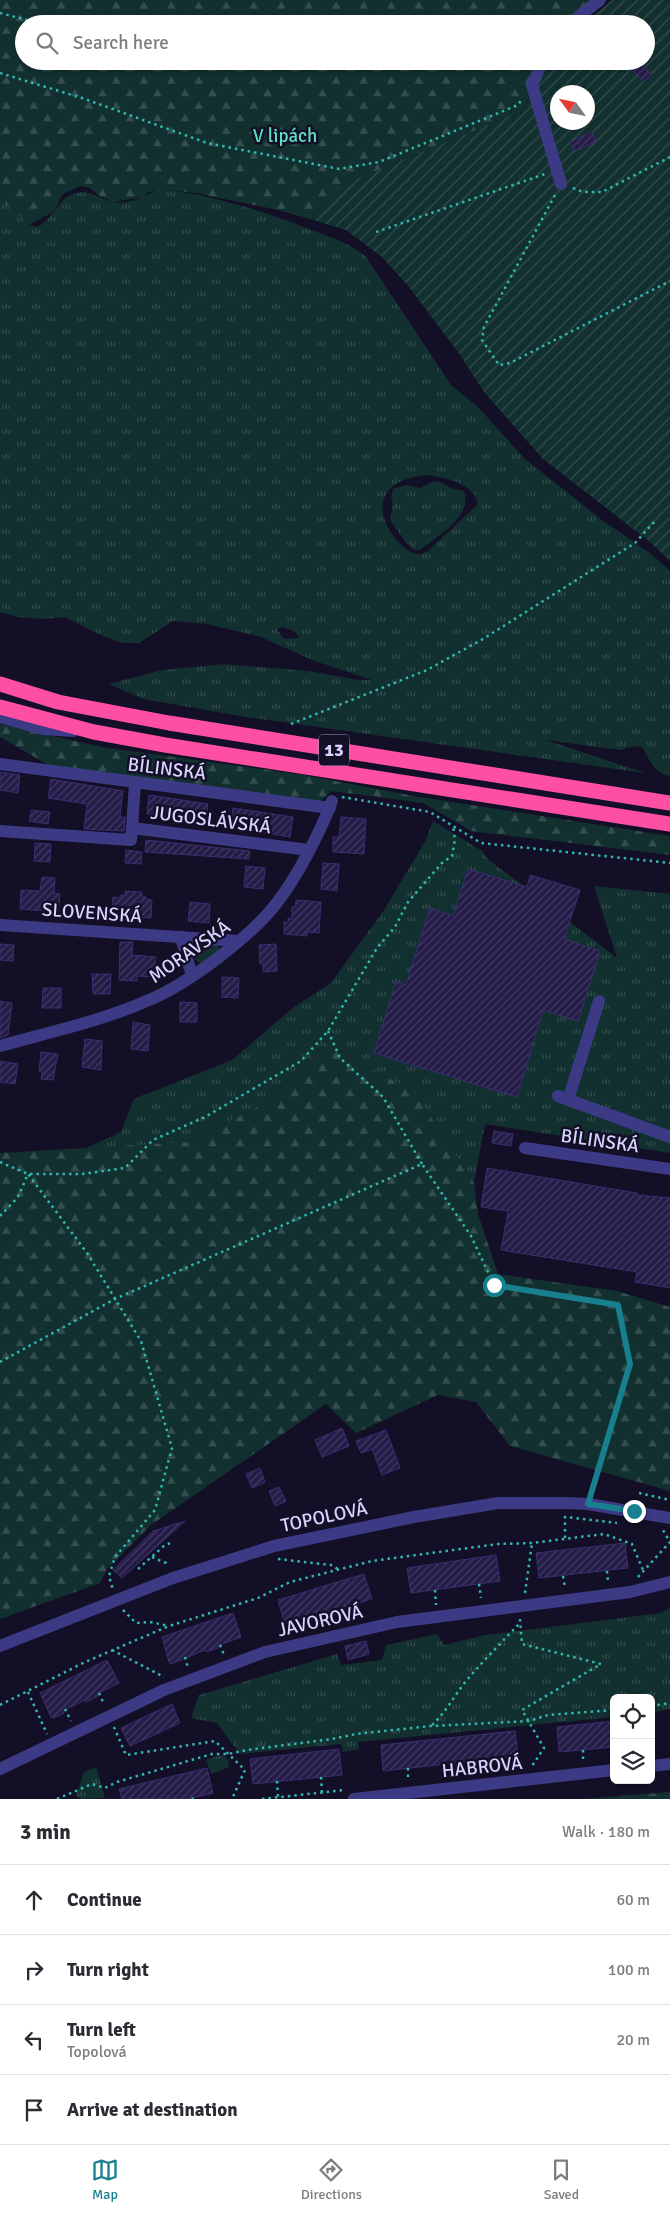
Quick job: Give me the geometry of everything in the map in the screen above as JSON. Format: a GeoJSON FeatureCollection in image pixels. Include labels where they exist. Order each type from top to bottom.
{"type":"FeatureCollection","features":[{"type":"Feature","properties":{"kind":"highway","name":"13"},"geometry":{"type":"LineString","coordinates":[[0,684],[76,706],[169,723],[670,803]]}},
{"type":"Feature","properties":{"kind":"highway","name":"13"},"geometry":{"type":"LineString","coordinates":[[0,707],[94,732],[238,757],[670,824]]}},
{"type":"Feature","properties":{"kind":"street"},"geometry":{"type":"LineString","coordinates":[[581,15],[600,0]]}},
{"type":"Feature","properties":{"kind":"street"},"geometry":{"type":"LineString","coordinates":[[539,70],[532,85],[562,184]]}},
{"type":"Feature","properties":{"kind":"street"},"geometry":{"type":"LineString","coordinates":[[0,717],[43,729],[94,732]]}},
{"type":"Feature","properties":{"kind":"street","name":"BÍLINSKÁ"},"geometry":{"type":"LineString","coordinates":[[0,764],[135,783],[331,804]]}},
{"type":"Feature","properties":{"kind":"street"},"geometry":{"type":"LineString","coordinates":[[132,828],[135,783]]}},
{"type":"Feature","properties":{"kind":"street","name":"MORAVSKÁ"},"geometry":{"type":"LineString","coordinates":[[0,1046],[114,1014],[151,1000],[192,976],[238,941],[276,904],[309,850],[331,804]]}},
{"type":"Feature","properties":{"kind":"street","name":"JUGOSLÁVSKÁ"},"geometry":{"type":"LineString","coordinates":[[0,831],[131,840],[132,828],[309,850]]}},
{"type":"Feature","properties":{"kind":"street","name":"SLOVENSKÁ"},"geometry":{"type":"LineString","coordinates":[[0,924],[238,941]]}},
{"type":"Feature","properties":{"kind":"street"},"geometry":{"type":"LineString","coordinates":[[181,937],[192,976]]}},
{"type":"Feature","properties":{"kind":"street"},"geometry":{"type":"LineString","coordinates":[[599,1001],[563,1098],[670,1137]]}},
{"type":"Feature","properties":{"kind":"street","name":"BÍLINSKÁ"},"geometry":{"type":"LineString","coordinates":[[525,1148],[670,1169]]}},
{"type":"Feature","properties":{"kind":"street","name":"TOPOLOVÁ"},"geometry":{"type":"LineString","coordinates":[[0,1646],[173,1578],[267,1548],[414,1517],[498,1503],[588,1504],[670,1518]]}},
{"type":"Feature","properties":{"kind":"street","name":"JAVOROVÁ"},"geometry":{"type":"LineString","coordinates":[[0,1769],[108,1711],[265,1652],[397,1622],[521,1601],[630,1592],[670,1582]]}},
{"type":"Feature","properties":{"kind":"street"},"geometry":{"type":"LineString","coordinates":[[655,1766],[670,1764]]}},
{"type":"Feature","properties":{"kind":"street","name":"HABROVÁ"},"geometry":{"type":"LineString","coordinates":[[354,1799],[610,1770]]}},
{"type":"Feature","properties":{"kind":"path"},"geometry":{"type":"LineString","coordinates":[[0,13],[15,17]]}},
{"type":"Feature","properties":{"kind":"path"},"geometry":{"type":"LineString","coordinates":[[0,73],[82,98],[207,143],[339,169],[380,162],[518,105],[532,85]]}},
{"type":"Feature","properties":{"kind":"path"},"geometry":{"type":"LineString","coordinates":[[670,157],[602,192],[583,192],[562,184],[484,327],[482,340],[499,365],[510,363],[670,281]]}},
{"type":"Feature","properties":{"kind":"path"},"geometry":{"type":"LineString","coordinates":[[376,232],[557,170]]}},
{"type":"Feature","properties":{"kind":"path"},"geometry":{"type":"LineString","coordinates":[[291,724],[427,670],[483,640],[635,543],[656,520]]}},
{"type":"Feature","properties":{"kind":"path"},"geometry":{"type":"LineString","coordinates":[[331,804],[335,797],[341,797],[430,812],[481,843],[670,862]]}},
{"type":"Feature","properties":{"kind":"path"},"geometry":{"type":"LineString","coordinates":[[0,1162],[28,1174],[82,1174],[125,1168],[153,1140],[205,1117],[300,1061],[328,1031],[376,948],[395,927],[408,902],[442,863],[452,856],[455,839],[453,826]]}},
{"type":"Feature","properties":{"kind":"path"},"geometry":{"type":"LineString","coordinates":[[328,1031],[340,1058],[383,1097],[422,1164],[471,1236],[494,1285],[618,1305],[630,1364],[588,1504]]}},
{"type":"Feature","properties":{"kind":"path"},"geometry":{"type":"LineString","coordinates":[[0,1362],[115,1299],[422,1164]]}},
{"type":"Feature","properties":{"kind":"path"},"geometry":{"type":"LineString","coordinates":[[0,1216],[18,1196],[28,1174]]}},
{"type":"Feature","properties":{"kind":"path"},"geometry":{"type":"LineString","coordinates":[[28,1174],[87,1253],[141,1342],[172,1448],[155,1510],[115,1557],[109,1576],[116,1600],[129,1618],[136,1623],[150,1622],[169,1626]]}},
{"type":"Feature","properties":{"kind":"path"},"geometry":{"type":"LineString","coordinates":[[639,1493],[670,1500]]}},
{"type":"Feature","properties":{"kind":"path"},"geometry":{"type":"LineString","coordinates":[[565,1538],[565,1517],[576,1520],[625,1524]]}},
{"type":"Feature","properties":{"kind":"path"},"geometry":{"type":"LineString","coordinates":[[638,1577],[670,1542],[662,1530]]}},
{"type":"Feature","properties":{"kind":"path"},"geometry":{"type":"LineString","coordinates":[[0,1705],[112,1650],[169,1626],[258,1598],[290,1582],[372,1561],[498,1544],[532,1543],[604,1534],[632,1544],[643,1570]]}},
{"type":"Feature","properties":{"kind":"path"},"geometry":{"type":"LineString","coordinates":[[138,1569],[165,1546],[174,1542]]}},
{"type":"Feature","properties":{"kind":"path"},"geometry":{"type":"LineString","coordinates":[[531,1770],[531,1767],[544,1748],[522,1710],[601,1664],[522,1644],[521,1601],[532,1543]]}},
{"type":"Feature","properties":{"kind":"path"},"geometry":{"type":"LineString","coordinates":[[267,1548],[276,1559],[331,1565],[340,1570]]}},
{"type":"Feature","properties":{"kind":"path"},"geometry":{"type":"LineString","coordinates":[[152,1557],[166,1563],[173,1578]]}},
{"type":"Feature","properties":{"kind":"path"},"geometry":{"type":"LineString","coordinates":[[607,1570],[608,1586]]}},
{"type":"Feature","properties":{"kind":"path"},"geometry":{"type":"LineString","coordinates":[[563,1576],[565,1592]]}},
{"type":"Feature","properties":{"kind":"path"},"geometry":{"type":"LineString","coordinates":[[479,1584],[481,1600]]}},
{"type":"Feature","properties":{"kind":"path"},"geometry":{"type":"LineString","coordinates":[[435,1590],[437,1606]]}},
{"type":"Feature","properties":{"kind":"path"},"geometry":{"type":"LineString","coordinates":[[352,1605],[357,1622]]}},
{"type":"Feature","properties":{"kind":"path"},"geometry":{"type":"LineString","coordinates":[[309,1617],[313,1631]]}},
{"type":"Feature","properties":{"kind":"path"},"geometry":{"type":"LineString","coordinates":[[431,1726],[444,1714],[454,1697],[470,1677],[520,1622]]}},
{"type":"Feature","properties":{"kind":"path"},"geometry":{"type":"LineString","coordinates":[[220,1645],[224,1657]]}},
{"type":"Feature","properties":{"kind":"path"},"geometry":{"type":"LineString","coordinates":[[112,1650],[166,1679]]}},
{"type":"Feature","properties":{"kind":"path"},"geometry":{"type":"LineString","coordinates":[[185,1657],[188,1669]]}},
{"type":"Feature","properties":{"kind":"path"},"geometry":{"type":"LineString","coordinates":[[28,1692],[48,1736]]}},
{"type":"Feature","properties":{"kind":"path"},"geometry":{"type":"LineString","coordinates":[[99,1693],[126,1755],[215,1741],[245,1770],[232,1799]]}},
{"type":"Feature","properties":{"kind":"path"},"geometry":{"type":"LineString","coordinates":[[655,1705],[670,1703]]}},
{"type":"Feature","properties":{"kind":"path"},"geometry":{"type":"LineString","coordinates":[[66,1710],[72,1725]]}},
{"type":"Feature","properties":{"kind":"path"},"geometry":{"type":"LineString","coordinates":[[56,1799],[92,1784],[105,1788],[160,1768],[212,1754],[228,1754],[356,1734],[431,1726],[529,1721],[548,1715],[610,1710]]}},
{"type":"Feature","properties":{"kind":"path"},"geometry":{"type":"LineString","coordinates":[[584,1750],[584,1764]]}},
{"type":"Feature","properties":{"kind":"path"},"geometry":{"type":"LineString","coordinates":[[497,1758],[498,1773]]}},
{"type":"Feature","properties":{"kind":"path"},"geometry":{"type":"LineString","coordinates":[[452,1763],[453,1778]]}},
{"type":"Feature","properties":{"kind":"path"},"geometry":{"type":"LineString","coordinates":[[408,1768],[408,1783]]}},
{"type":"Feature","properties":{"kind":"path"},"geometry":{"type":"LineString","coordinates":[[321,1777],[322,1793]]}},
{"type":"Feature","properties":{"kind":"path"},"geometry":{"type":"LineString","coordinates":[[277,1782],[278,1797]]}},
{"type":"Feature","properties":{"kind":"green space","name":"V lipách"},"geometry":{"type":"Polygon","coordinates":[[[0,0],[601,0],[584,15],[15,15],[15,70],[542,70],[523,111],[339,186],[310,219],[278,210],[195,193],[162,189],[149,192],[142,197],[113,202],[98,195],[90,188],[81,186],[63,194],[54,211],[29,225],[14,210],[0,202],[0,0]]]}},
{"type":"Feature","properties":{"kind":"green space"},"geometry":{"type":"Polygon","coordinates":[[[612,0],[670,0],[670,561],[650,542],[543,459],[484,392],[458,352],[409,287],[382,257],[346,230],[310,219],[339,186],[522,111],[546,70],[655,70],[655,15],[594,15],[612,0]]]}},
{"type":"Feature","properties":{"kind":"green space"},"geometry":{"type":"Polygon","coordinates":[[[161,189],[239,205],[334,238],[360,252],[366,257],[451,385],[478,407],[524,458],[602,520],[650,553],[670,571],[670,776],[656,769],[642,747],[635,746],[620,750],[546,740],[645,773],[246,717],[143,699],[109,684],[162,670],[224,664],[309,671],[358,680],[372,680],[312,660],[261,637],[207,624],[173,621],[139,643],[122,643],[103,636],[65,617],[44,619],[17,617],[0,612],[0,202],[14,210],[28,224],[36,227],[47,220],[62,201],[79,192],[89,193],[108,201],[121,203],[133,201],[161,189]],[[428,475],[403,481],[388,491],[383,504],[384,519],[391,533],[411,552],[421,554],[428,551],[478,504],[471,491],[465,486],[451,480],[428,475]],[[283,627],[277,629],[284,639],[300,638],[294,631],[283,627]]]}},
{"type":"Feature","properties":{"kind":"green space"},"geometry":{"type":"Polygon","coordinates":[[[438,481],[451,488],[464,491],[463,509],[459,517],[444,532],[420,550],[414,550],[390,520],[393,489],[407,485],[420,488],[438,481]]]}},
{"type":"Feature","properties":{"kind":"green space"},"geometry":{"type":"Polygon","coordinates":[[[0,724],[102,747],[304,775],[414,796],[670,836],[670,855],[471,831],[423,803],[331,791],[319,803],[50,766],[0,737],[0,724]]]}},
{"type":"Feature","properties":{"kind":"green space"},"geometry":{"type":"Polygon","coordinates":[[[433,821],[482,851],[489,860],[617,958],[594,886],[670,894],[670,1153],[485,1124],[474,1183],[415,1093],[327,1043],[265,1103],[187,1142],[82,1150],[121,1132],[134,1099],[232,1060],[294,1007],[331,983],[384,910],[426,840],[433,821]]]}},
{"type":"Feature","properties":{"kind":"green space"},"geometry":{"type":"Polygon","coordinates":[[[200,943],[215,944],[219,947],[219,950],[201,964],[193,958],[195,946],[200,943]]]}},
{"type":"Feature","properties":{"kind":"green space"},"geometry":{"type":"Polygon","coordinates":[[[327,1043],[415,1093],[474,1183],[478,1214],[498,1274],[617,1291],[670,1307],[670,1491],[510,1446],[476,1402],[438,1395],[356,1433],[326,1404],[151,1525],[107,1569],[100,1583],[0,1619],[0,1153],[187,1142],[265,1103],[327,1043]]]}},
{"type":"Feature","properties":{"kind":"green space"},"geometry":{"type":"Polygon","coordinates":[[[670,1608],[670,1709],[655,1712],[655,1694],[610,1694],[610,1717],[358,1742],[359,1749],[343,1752],[341,1744],[240,1754],[217,1723],[191,1718],[199,1695],[337,1654],[341,1665],[382,1660],[386,1645],[437,1634],[444,1645],[485,1635],[661,1613],[670,1608]]]}},
{"type":"Feature","properties":{"kind":"green space"},"geometry":{"type":"Polygon","coordinates":[[[223,1755],[228,1760],[229,1767],[211,1774],[206,1759],[223,1755]]]}},
{"type":"Feature","properties":{"kind":"green space"},"geometry":{"type":"Polygon","coordinates":[[[96,1767],[105,1798],[81,1799],[76,1796],[84,1772],[96,1767]]]}},
{"type":"Feature","properties":{"kind":"green space"},"geometry":{"type":"Polygon","coordinates":[[[670,1792],[670,1799],[585,1799],[670,1792]]]}},
{"type":"Feature","properties":{"kind":"building"},"geometry":{"type":"Polygon","coordinates":[[[634,70],[647,70],[651,75],[643,82],[634,70]]]}},
{"type":"Feature","properties":{"kind":"building"},"geometry":{"type":"Polygon","coordinates":[[[592,132],[596,142],[575,151],[570,142],[592,132]]]}},
{"type":"Feature","properties":{"kind":"building"},"geometry":{"type":"Polygon","coordinates":[[[0,772],[20,775],[18,793],[0,790],[0,772]]]}},
{"type":"Feature","properties":{"kind":"building"},"geometry":{"type":"Polygon","coordinates":[[[51,779],[123,791],[120,817],[125,817],[124,831],[84,829],[87,804],[48,798],[51,779]]]}},
{"type":"Feature","properties":{"kind":"building"},"geometry":{"type":"Polygon","coordinates":[[[149,795],[208,804],[205,824],[147,814],[149,795]]]}},
{"type":"Feature","properties":{"kind":"building"},"geometry":{"type":"Polygon","coordinates":[[[233,808],[293,817],[290,837],[230,827],[233,808]]]}},
{"type":"Feature","properties":{"kind":"building"},"geometry":{"type":"Polygon","coordinates":[[[31,810],[50,812],[48,824],[29,821],[31,810]]]}},
{"type":"Feature","properties":{"kind":"building"},"geometry":{"type":"Polygon","coordinates":[[[341,817],[366,819],[364,854],[333,852],[333,837],[339,837],[341,817]]]}},
{"type":"Feature","properties":{"kind":"building"},"geometry":{"type":"Polygon","coordinates":[[[146,840],[250,851],[249,859],[145,852],[146,840]]]}},
{"type":"Feature","properties":{"kind":"building"},"geometry":{"type":"Polygon","coordinates":[[[35,843],[51,844],[50,862],[34,861],[35,843]]]}},
{"type":"Feature","properties":{"kind":"building"},"geometry":{"type":"Polygon","coordinates":[[[126,850],[142,852],[141,864],[125,863],[126,850]]]}},
{"type":"Feature","properties":{"kind":"building"},"geometry":{"type":"Polygon","coordinates":[[[323,863],[339,864],[337,891],[321,889],[323,863]]]}},
{"type":"Feature","properties":{"kind":"building"},"geometry":{"type":"Polygon","coordinates":[[[246,866],[265,868],[263,889],[244,887],[246,866]]]}},
{"type":"Feature","properties":{"kind":"building"},"geometry":{"type":"Polygon","coordinates":[[[468,869],[527,887],[530,875],[580,890],[564,939],[600,951],[578,1021],[543,1010],[517,1097],[374,1053],[396,982],[406,985],[430,908],[453,916],[468,869]]]}},
{"type":"Feature","properties":{"kind":"building"},"geometry":{"type":"Polygon","coordinates":[[[42,877],[55,878],[54,893],[60,894],[58,912],[20,909],[21,890],[40,891],[42,877]]]}},
{"type":"Feature","properties":{"kind":"building"},"geometry":{"type":"Polygon","coordinates":[[[125,891],[142,892],[142,897],[152,900],[151,918],[112,915],[113,897],[121,898],[121,895],[125,896],[125,891]]]}},
{"type":"Feature","properties":{"kind":"building"},"geometry":{"type":"Polygon","coordinates":[[[296,900],[321,902],[319,933],[307,932],[307,936],[284,934],[284,922],[288,922],[288,918],[292,919],[292,907],[295,907],[296,900]]]}},
{"type":"Feature","properties":{"kind":"building"},"geometry":{"type":"Polygon","coordinates":[[[190,902],[210,904],[209,923],[188,921],[190,902]]]}},
{"type":"Feature","properties":{"kind":"building"},"geometry":{"type":"Polygon","coordinates":[[[120,942],[133,942],[132,955],[156,957],[154,977],[137,976],[137,981],[119,980],[120,942]]]}},
{"type":"Feature","properties":{"kind":"building"},"geometry":{"type":"Polygon","coordinates":[[[0,944],[14,945],[13,961],[0,960],[0,944]]]}},
{"type":"Feature","properties":{"kind":"building"},"geometry":{"type":"Polygon","coordinates":[[[276,944],[277,971],[263,972],[263,964],[260,964],[259,945],[276,944]]]}},
{"type":"Feature","properties":{"kind":"building"},"geometry":{"type":"Polygon","coordinates":[[[92,974],[111,974],[110,994],[93,994],[92,974]]]}},
{"type":"Feature","properties":{"kind":"building"},"geometry":{"type":"Polygon","coordinates":[[[222,977],[239,978],[238,998],[222,997],[222,977]]]}},
{"type":"Feature","properties":{"kind":"building"},"geometry":{"type":"Polygon","coordinates":[[[43,988],[61,988],[61,1008],[42,1008],[43,988]]]}},
{"type":"Feature","properties":{"kind":"building"},"geometry":{"type":"Polygon","coordinates":[[[0,1001],[12,1003],[8,1035],[0,1038],[0,1001]]]}},
{"type":"Feature","properties":{"kind":"building"},"geometry":{"type":"Polygon","coordinates":[[[180,1002],[197,1003],[197,1022],[180,1022],[180,1002]]]}},
{"type":"Feature","properties":{"kind":"building"},"geometry":{"type":"Polygon","coordinates":[[[133,1022],[150,1025],[148,1051],[131,1049],[133,1022]]]}},
{"type":"Feature","properties":{"kind":"building"},"geometry":{"type":"Polygon","coordinates":[[[85,1039],[102,1041],[101,1070],[82,1067],[85,1039]]]}},
{"type":"Feature","properties":{"kind":"building"},"geometry":{"type":"Polygon","coordinates":[[[41,1052],[58,1054],[53,1080],[41,1079],[42,1071],[39,1071],[41,1052]]]}},
{"type":"Feature","properties":{"kind":"building"},"geometry":{"type":"Polygon","coordinates":[[[0,1061],[18,1064],[15,1084],[0,1082],[0,1061]]]}},
{"type":"Feature","properties":{"kind":"building"},"geometry":{"type":"Polygon","coordinates":[[[494,1131],[513,1134],[511,1146],[492,1143],[494,1131]]]}},
{"type":"Feature","properties":{"kind":"building"},"geometry":{"type":"Polygon","coordinates":[[[487,1168],[637,1193],[637,1195],[670,1198],[670,1288],[635,1282],[637,1272],[501,1250],[508,1211],[481,1207],[487,1168]]]}},
{"type":"Feature","properties":{"kind":"building"},"geometry":{"type":"Polygon","coordinates":[[[342,1428],[349,1446],[322,1457],[315,1440],[342,1428]]]}},
{"type":"Feature","properties":{"kind":"building"},"geometry":{"type":"Polygon","coordinates":[[[386,1430],[400,1468],[382,1475],[372,1449],[361,1453],[356,1441],[386,1430]]]}},
{"type":"Feature","properties":{"kind":"building"},"geometry":{"type":"Polygon","coordinates":[[[260,1468],[265,1482],[252,1488],[246,1474],[260,1468]]]}},
{"type":"Feature","properties":{"kind":"building"},"geometry":{"type":"Polygon","coordinates":[[[279,1487],[286,1501],[275,1506],[269,1491],[279,1487]]]}},
{"type":"Feature","properties":{"kind":"building"},"geometry":{"type":"Polygon","coordinates":[[[185,1521],[122,1578],[113,1570],[153,1531],[185,1521]]]}},
{"type":"Feature","properties":{"kind":"building"},"geometry":{"type":"Polygon","coordinates":[[[625,1543],[628,1568],[539,1578],[536,1553],[625,1543]]]}},
{"type":"Feature","properties":{"kind":"building"},"geometry":{"type":"Polygon","coordinates":[[[496,1555],[500,1581],[411,1593],[407,1568],[496,1555]]]}},
{"type":"Feature","properties":{"kind":"building"},"geometry":{"type":"Polygon","coordinates":[[[364,1574],[372,1599],[285,1624],[278,1600],[364,1574]]]}},
{"type":"Feature","properties":{"kind":"building"},"geometry":{"type":"Polygon","coordinates":[[[233,1613],[241,1637],[217,1646],[218,1648],[206,1652],[205,1650],[171,1664],[169,1662],[162,1637],[233,1613]]]}},
{"type":"Feature","properties":{"kind":"building"},"geometry":{"type":"Polygon","coordinates":[[[366,1641],[369,1654],[348,1660],[345,1646],[366,1641]]]}},
{"type":"Feature","properties":{"kind":"building"},"geometry":{"type":"Polygon","coordinates":[[[107,1660],[119,1683],[86,1702],[85,1700],[63,1711],[64,1713],[54,1718],[51,1717],[40,1693],[107,1660]]]}},
{"type":"Feature","properties":{"kind":"building"},"geometry":{"type":"Polygon","coordinates":[[[172,1704],[180,1723],[130,1746],[121,1728],[172,1704]]]}},
{"type":"Feature","properties":{"kind":"building"},"geometry":{"type":"Polygon","coordinates":[[[610,1721],[610,1747],[559,1752],[557,1727],[610,1721]]]}},
{"type":"Feature","properties":{"kind":"building"},"geometry":{"type":"Polygon","coordinates":[[[515,1731],[518,1756],[383,1771],[381,1745],[515,1731]]]}},
{"type":"Feature","properties":{"kind":"building"},"geometry":{"type":"Polygon","coordinates":[[[339,1749],[342,1775],[253,1784],[250,1759],[339,1749]]]}},
{"type":"Feature","properties":{"kind":"building"},"geometry":{"type":"Polygon","coordinates":[[[207,1768],[213,1793],[188,1799],[122,1799],[119,1789],[207,1768]]]}},
{"type":"Feature","properties":{"kind":"route"},"geometry":{"type":"LineString","coordinates":[[494,1285],[618,1305],[630,1364],[588,1504],[634,1511]]}}]}
